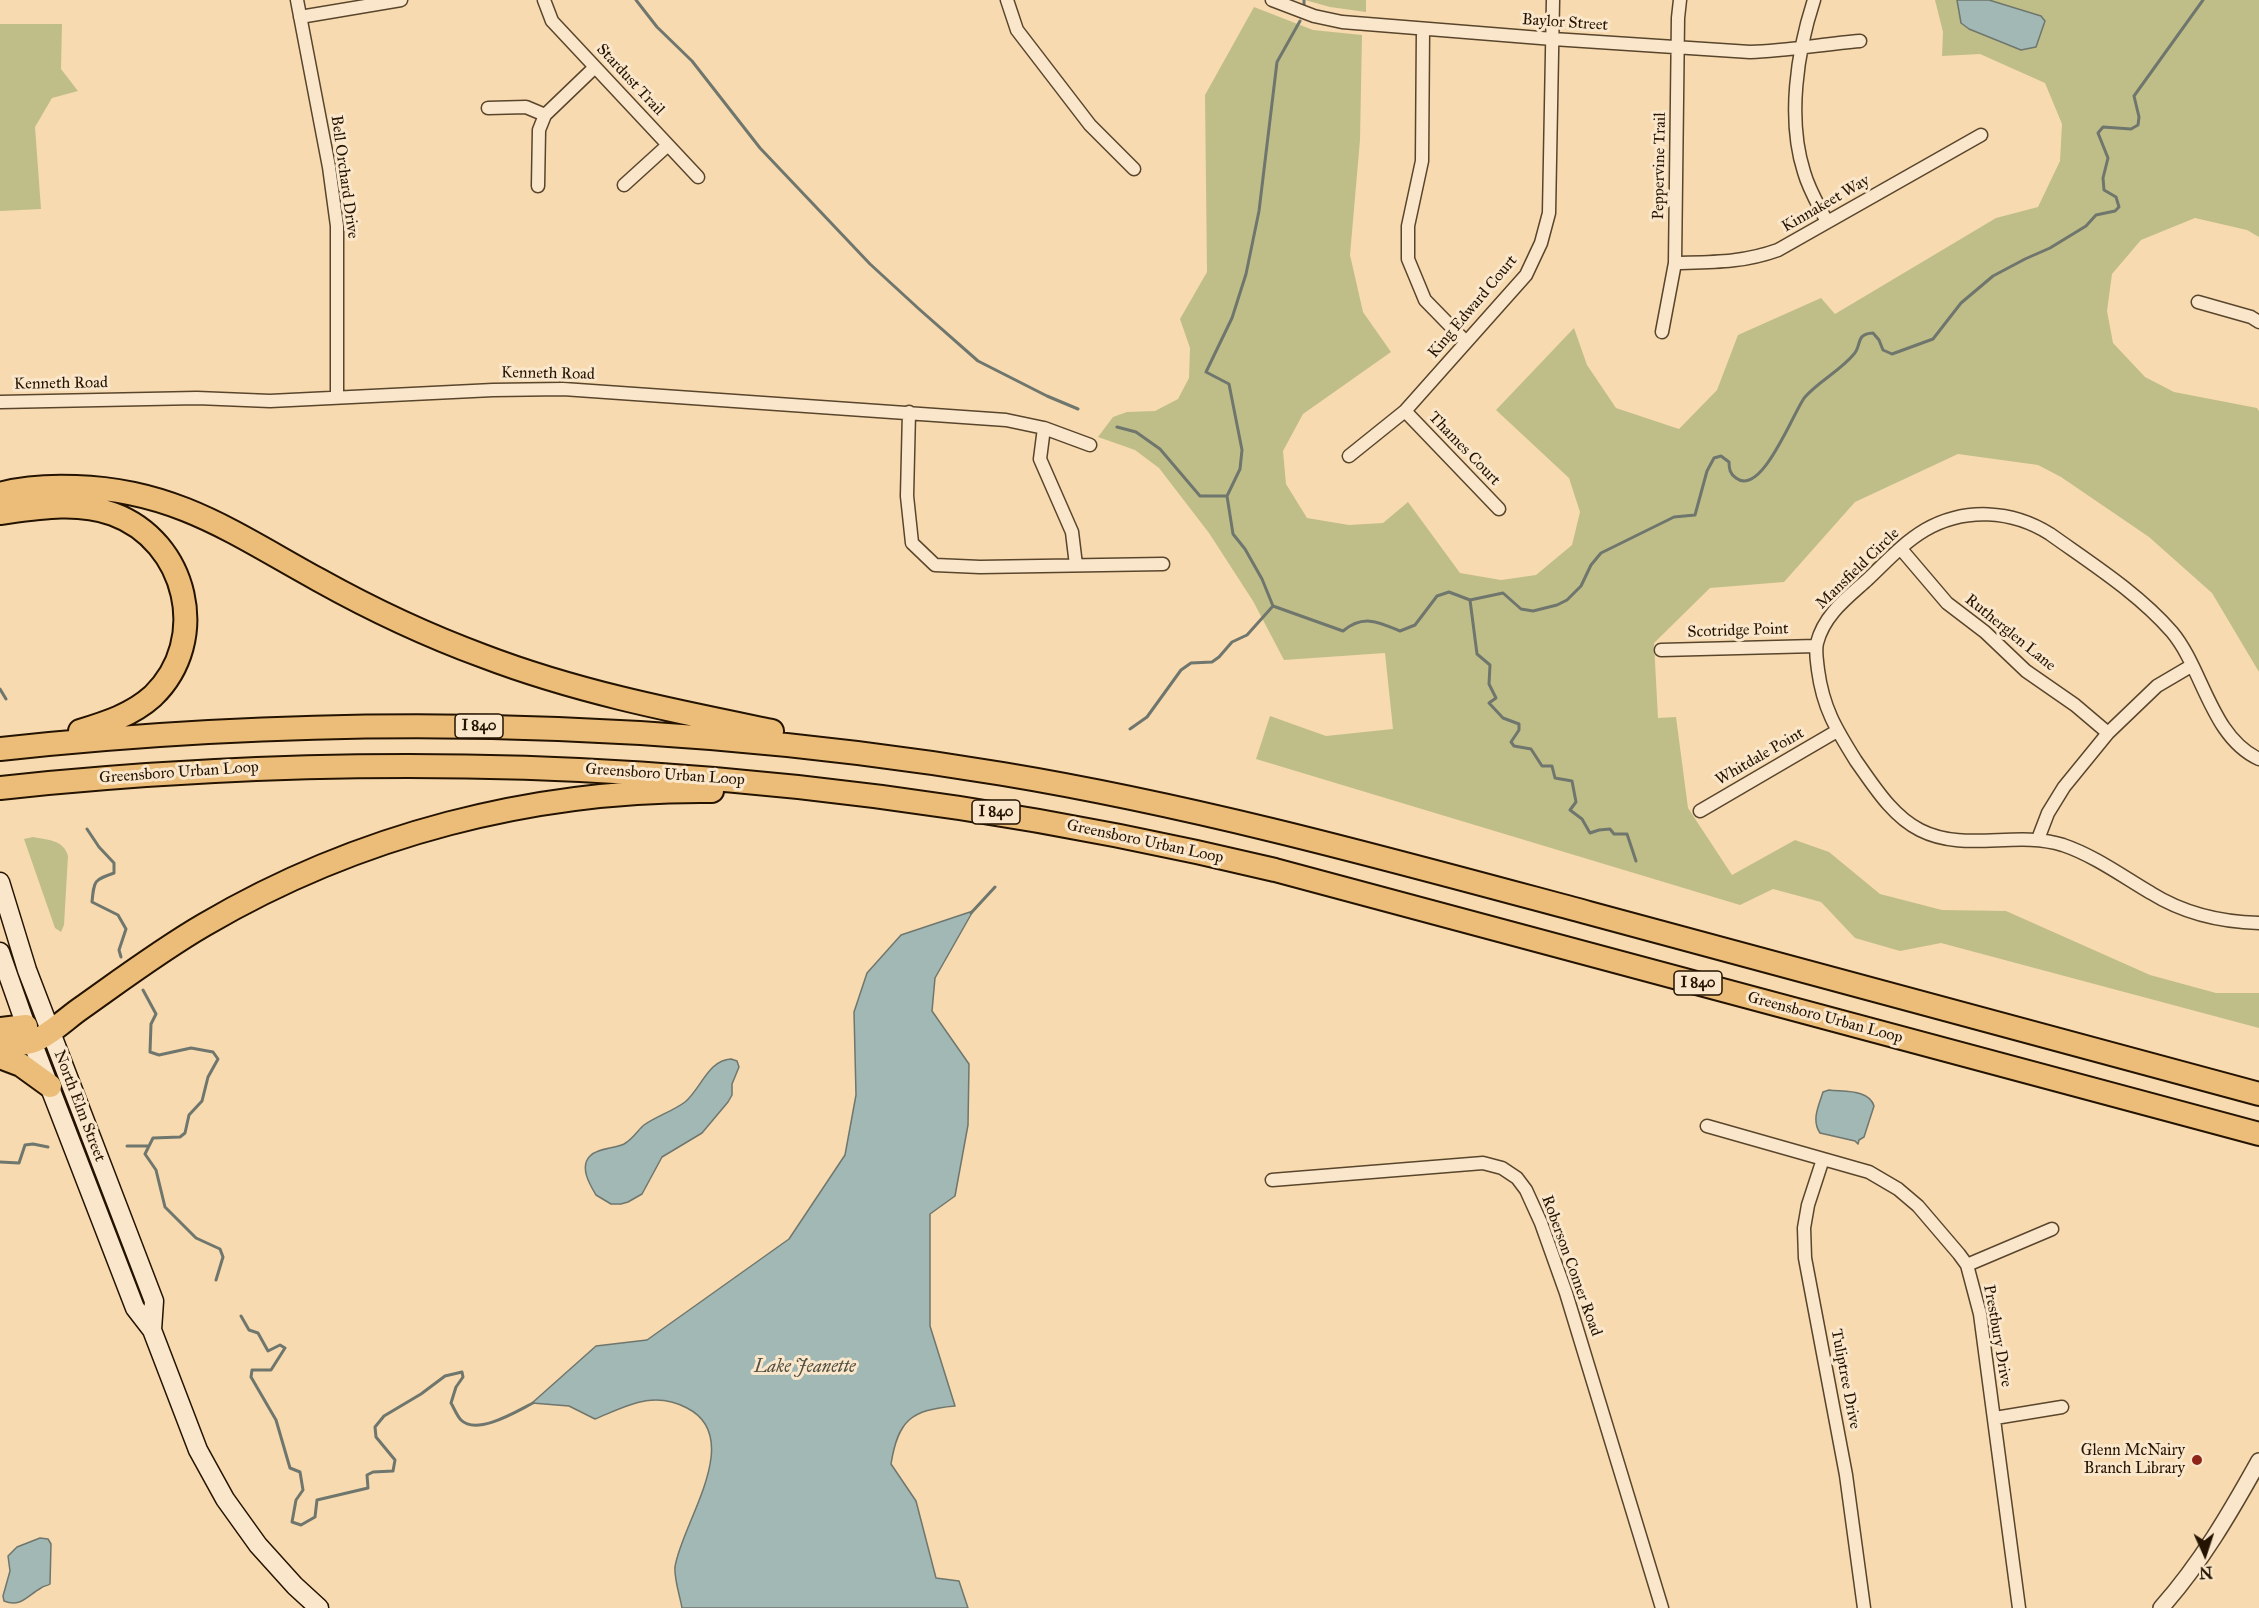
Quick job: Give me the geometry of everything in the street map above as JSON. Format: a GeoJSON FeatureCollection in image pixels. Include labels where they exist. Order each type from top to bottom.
{"type":"FeatureCollection","features":[{"type":"Feature","properties":{"kind":"highway"},"geometry":{"type":"LineString","coordinates":[[3,492],[51,487],[85,487],[158,498],[223,526],[380,611],[446,642],[519,669],[656,707],[931,763]]}},
{"type":"Feature","properties":{"kind":"highway"},"geometry":{"type":"LineString","coordinates":[[0,513],[68,507],[96,509],[123,518],[145,532],[166,554],[178,576],[185,603],[185,632],[179,654],[170,674],[153,696],[116,720],[26,746]]}},
{"type":"Feature","properties":{"kind":"highway","name":"I 840"},"geometry":{"type":"LineString","coordinates":[[0,749],[135,736],[280,728],[488,726],[716,738],[931,763],[1074,786],[1285,832],[2259,1094]]}},
{"type":"Feature","properties":{"kind":"highway","name":"Greensboro Urban Loop"},"geometry":{"type":"LineString","coordinates":[[0,788],[210,770],[425,765],[641,772],[854,792],[1066,825],[1275,870],[2259,1134]]}},
{"type":"Feature","properties":{"kind":"highway"},"geometry":{"type":"LineString","coordinates":[[0,1048],[36,1033],[151,958],[235,907],[332,862],[435,827],[529,806],[605,795],[683,791],[854,792]]}},
{"type":"Feature","properties":{"kind":"highway"},"geometry":{"type":"LineString","coordinates":[[0,1029],[36,1033]]}},
{"type":"Feature","properties":{"kind":"highway"},"geometry":{"type":"LineString","coordinates":[[0,1057],[21,1065],[50,1086]]}},
{"type":"Feature","properties":{"kind":"main road","name":"North Elm Street"},"geometry":{"type":"LineString","coordinates":[[0,882],[27,970],[36,1033],[50,1086],[135,1308],[152,1330],[198,1450],[225,1499],[258,1545],[295,1586],[319,1608]]}},
{"type":"Feature","properties":{"kind":"main road","name":"North Elm Street"},"geometry":{"type":"LineString","coordinates":[[0,952],[154,1301],[152,1330]]}},
{"type":"Feature","properties":{"kind":"street","name":"Bell Orchard Drive"},"geometry":{"type":"LineString","coordinates":[[297,0],[338,226],[337,397]]}},
{"type":"Feature","properties":{"kind":"street"},"geometry":{"type":"LineString","coordinates":[[300,17],[401,0]]}},
{"type":"Feature","properties":{"kind":"street","name":"Stardust Trail"},"geometry":{"type":"LineString","coordinates":[[544,0],[552,21],[698,177]]}},
{"type":"Feature","properties":{"kind":"street"},"geometry":{"type":"LineString","coordinates":[[1007,0],[1017,30],[1090,125],[1134,169]]}},
{"type":"Feature","properties":{"kind":"street","name":"Baylor Street"},"geometry":{"type":"LineString","coordinates":[[1272,0],[1293,9],[1342,22],[1552,39],[1750,52],[1782,51],[1860,41]]}},
{"type":"Feature","properties":{"kind":"street","name":"King Edward Court"},"geometry":{"type":"LineString","coordinates":[[1349,456],[1405,411],[1526,275],[1541,243],[1549,213],[1553,0]]}},
{"type":"Feature","properties":{"kind":"street","name":"Peppervine Trail"},"geometry":{"type":"LineString","coordinates":[[1662,332],[1675,263],[1680,0]]}},
{"type":"Feature","properties":{"kind":"street"},"geometry":{"type":"LineString","coordinates":[[1814,0],[1802,48],[1795,102],[1795,130],[1804,173],[1827,222]]}},
{"type":"Feature","properties":{"kind":"street"},"geometry":{"type":"LineString","coordinates":[[1423,29],[1422,161],[1408,226],[1408,259],[1425,300],[1466,342]]}},
{"type":"Feature","properties":{"kind":"street"},"geometry":{"type":"LineString","coordinates":[[538,186],[539,130],[545,114],[595,67]]}},
{"type":"Feature","properties":{"kind":"street"},"geometry":{"type":"LineString","coordinates":[[488,108],[526,106],[545,114]]}},
{"type":"Feature","properties":{"kind":"street","name":"Kinnakeet Way"},"geometry":{"type":"LineString","coordinates":[[1675,263],[1736,261],[1757,258],[1778,250],[1981,135]]}},
{"type":"Feature","properties":{"kind":"street"},"geometry":{"type":"LineString","coordinates":[[624,185],[668,145]]}},
{"type":"Feature","properties":{"kind":"street"},"geometry":{"type":"LineString","coordinates":[[2198,302],[2251,317],[2259,322]]}},
{"type":"Feature","properties":{"kind":"street","name":"Kenneth Road"},"geometry":{"type":"LineString","coordinates":[[0,402],[189,398],[262,401],[563,389],[1006,420],[1044,428],[1090,445]]}},
{"type":"Feature","properties":{"kind":"street","name":"Thames Court"},"geometry":{"type":"LineString","coordinates":[[1405,411],[1499,509]]}},
{"type":"Feature","properties":{"kind":"street"},"geometry":{"type":"LineString","coordinates":[[909,412],[907,496],[912,543],[935,565],[980,567],[1163,564]]}},
{"type":"Feature","properties":{"kind":"street"},"geometry":{"type":"LineString","coordinates":[[1044,428],[1040,459],[1072,532],[1076,565]]}},
{"type":"Feature","properties":{"kind":"street","name":"Mansfield Circle"},"geometry":{"type":"LineString","coordinates":[[1816,646],[1823,627],[1835,609],[1901,549],[1926,530],[1951,519],[1972,514],[2010,516],[2039,526],[2108,576],[2151,611],[2173,634],[2227,732],[2240,746],[2259,759]]}},
{"type":"Feature","properties":{"kind":"street","name":"Rutherglen Lane"},"geometry":{"type":"LineString","coordinates":[[1901,549],[1947,603],[1985,632],[2026,671],[2075,705],[2108,733]]}},
{"type":"Feature","properties":{"kind":"street"},"geometry":{"type":"LineString","coordinates":[[1816,646],[1820,687],[1825,706],[1837,732],[1885,801],[1910,824],[1938,837],[1956,840],[2038,839],[2084,853],[2152,894],[2186,909],[2215,918],[2259,923]]}},
{"type":"Feature","properties":{"kind":"street","name":"Scotridge Point"},"geometry":{"type":"LineString","coordinates":[[1662,650],[1816,646]]}},
{"type":"Feature","properties":{"kind":"street"},"geometry":{"type":"LineString","coordinates":[[2038,839],[2048,813],[2064,787],[2108,733],[2157,686],[2191,666]]}},
{"type":"Feature","properties":{"kind":"street","name":"Whitdale Point"},"geometry":{"type":"LineString","coordinates":[[1700,811],[1837,732]]}},
{"type":"Feature","properties":{"kind":"street","name":"Prestbury Drive"},"geometry":{"type":"LineString","coordinates":[[1707,1126],[1869,1172],[1898,1189],[1918,1206],[1967,1265],[1980,1314],[2019,1608]]}},
{"type":"Feature","properties":{"kind":"street","name":"Tuliptree Drive"},"geometry":{"type":"LineString","coordinates":[[1823,1159],[1808,1205],[1804,1228],[1805,1258],[1846,1475],[1864,1608]]}},
{"type":"Feature","properties":{"kind":"street","name":"Roberson Comer Road"},"geometry":{"type":"LineString","coordinates":[[1272,1180],[1483,1163],[1502,1168],[1517,1179],[1526,1190],[1541,1223],[1563,1284],[1662,1608]]}},
{"type":"Feature","properties":{"kind":"street"},"geometry":{"type":"LineString","coordinates":[[1967,1265],[2052,1228]]}},
{"type":"Feature","properties":{"kind":"street"},"geometry":{"type":"LineString","coordinates":[[1995,1418],[2062,1407]]}},
{"type":"Feature","properties":{"kind":"street"},"geometry":{"type":"LineString","coordinates":[[2161,1608],[2198,1563],[2259,1461]]}},
{"type":"Feature","properties":{"kind":"shaded area"},"geometry":{"type":"Polygon","coordinates":[[[1305,0],[1366,0],[1366,12],[1330,7],[1305,0]]]}},
{"type":"Feature","properties":{"kind":"shaded area"},"geometry":{"type":"Polygon","coordinates":[[[1935,0],[1957,0],[1962,23],[1969,29],[2021,50],[2041,16],[1989,0],[2259,0],[2259,237],[2247,230],[2195,218],[2141,240],[2112,274],[2107,311],[2113,343],[2145,377],[2174,392],[2257,408],[2259,411],[2259,672],[2212,593],[2149,537],[2061,477],[2038,465],[1958,454],[1855,502],[1784,582],[1710,588],[1654,643],[1658,718],[1676,717],[1688,808],[1732,875],[1795,840],[1829,852],[1880,894],[1942,910],[2006,911],[2150,975],[2216,993],[2259,993],[2259,1028],[1941,943],[1900,951],[1855,938],[1821,902],[1773,889],[1740,905],[1256,759],[1270,716],[1326,736],[1393,729],[1385,653],[1284,660],[1253,601],[1209,533],[1159,468],[1135,450],[1098,437],[1113,417],[1127,412],[1155,411],[1178,399],[1189,378],[1190,348],[1180,319],[1207,272],[1205,95],[1254,7],[1313,30],[1362,35],[1360,140],[1350,255],[1363,312],[1391,352],[1303,414],[1283,451],[1286,484],[1307,518],[1349,525],[1383,523],[1408,502],[1460,573],[1501,580],[1536,575],[1572,545],[1580,512],[1569,478],[1496,410],[1574,328],[1587,365],[1616,408],[1679,429],[1717,390],[1738,335],[1821,298],[1835,314],[1996,218],[2038,207],[2060,161],[2062,124],[2045,83],[1980,54],[1942,56],[1943,32],[1935,0]]]}},
{"type":"Feature","properties":{"kind":"shaded area"},"geometry":{"type":"Polygon","coordinates":[[[0,24],[62,24],[61,69],[78,91],[52,98],[35,127],[41,209],[0,211],[0,24]]]}},
{"type":"Feature","properties":{"kind":"shaded area"},"geometry":{"type":"Polygon","coordinates":[[[33,837],[59,844],[68,856],[64,925],[61,932],[55,928],[24,839],[33,837]]]}},
{"type":"Feature","properties":{"kind":"water"},"geometry":{"type":"Polygon","coordinates":[[[1957,0],[1989,0],[2041,16],[2045,21],[2036,47],[2021,50],[1969,29],[1961,23],[1957,0]]]}},
{"type":"Feature","properties":{"kind":"water","name":"Lake Jeanette"},"geometry":{"type":"Polygon","coordinates":[[[973,911],[935,978],[932,1011],[969,1064],[968,1125],[955,1196],[930,1214],[930,1326],[955,1406],[927,1411],[909,1420],[898,1437],[891,1464],[916,1501],[936,1578],[959,1581],[968,1608],[682,1608],[675,1567],[711,1460],[711,1439],[704,1422],[687,1408],[663,1400],[629,1405],[595,1419],[569,1406],[532,1403],[596,1346],[647,1340],[789,1239],[845,1155],[856,1095],[854,1012],[867,973],[901,935],[973,911]]]}},
{"type":"Feature","properties":{"kind":"water"},"geometry":{"type":"Polygon","coordinates":[[[731,1059],[737,1061],[739,1067],[728,1102],[702,1133],[662,1157],[642,1194],[621,1204],[611,1204],[596,1195],[585,1171],[585,1165],[590,1156],[597,1151],[620,1146],[627,1142],[644,1125],[685,1102],[716,1064],[731,1059]]]}},
{"type":"Feature","properties":{"kind":"water"},"geometry":{"type":"Polygon","coordinates":[[[1829,1090],[1862,1094],[1874,1106],[1864,1137],[1859,1140],[1858,1144],[1855,1141],[1820,1133],[1817,1128],[1817,1112],[1823,1092],[1829,1090]]]}},
{"type":"Feature","properties":{"kind":"water"},"geometry":{"type":"Polygon","coordinates":[[[40,1538],[48,1539],[51,1544],[50,1584],[20,1602],[4,1601],[3,1596],[10,1571],[8,1556],[17,1547],[40,1538]]]}},
{"type":"Feature","properties":{"kind":"waterway"},"geometry":{"type":"LineString","coordinates":[[636,0],[657,27],[692,61],[760,148],[870,264],[978,361],[1078,409]]}},
{"type":"Feature","properties":{"kind":"waterway"},"geometry":{"type":"LineString","coordinates":[[1304,0],[1304,5]]}},
{"type":"Feature","properties":{"kind":"waterway"},"geometry":{"type":"LineString","coordinates":[[1300,21],[1277,62],[1259,211],[1246,274],[1232,318],[1206,372],[1229,384],[1242,450],[1240,469],[1227,496],[1233,534],[1245,549],[1262,579],[1273,606],[1343,631],[1364,621],[1371,621],[1400,631],[1415,625],[1437,596],[1449,592],[1470,600],[1503,593],[1521,609],[1533,611],[1567,600],[1581,586],[1591,565],[1601,553],[1674,517],[1695,515],[1707,471],[1714,458],[1721,456],[1729,462],[1730,471],[1736,478],[1746,481],[1756,476],[1776,450],[1805,397],[1848,360],[1856,351],[1864,335],[1873,333],[1883,350],[1892,354],[1933,339],[1961,303],[1993,276],[2050,248],[2086,226],[2096,215],[2115,211],[2119,207],[2116,197],[2104,190],[2103,178],[2108,158],[2098,133],[2103,127],[2131,129],[2138,125],[2139,117],[2134,96],[2203,0]]}},
{"type":"Feature","properties":{"kind":"waterway"},"geometry":{"type":"LineString","coordinates":[[1117,427],[1136,432],[1160,449],[1200,496],[1227,496]]}},
{"type":"Feature","properties":{"kind":"waterway"},"geometry":{"type":"LineString","coordinates":[[1470,600],[1477,654],[1490,665],[1489,684],[1496,698],[1489,703],[1503,718],[1519,724],[1519,730],[1511,742],[1514,746],[1531,749],[1542,766],[1552,766],[1555,778],[1572,781],[1576,802],[1570,810],[1582,819],[1590,833],[1610,829],[1614,834],[1627,834],[1636,861]]}},
{"type":"Feature","properties":{"kind":"waterway"},"geometry":{"type":"LineString","coordinates":[[1130,729],[1147,717],[1181,670],[1191,663],[1212,662],[1232,642],[1247,635],[1273,606]]}},
{"type":"Feature","properties":{"kind":"waterway"},"geometry":{"type":"LineString","coordinates":[[0,689],[6,699]]}},
{"type":"Feature","properties":{"kind":"waterway"},"geometry":{"type":"LineString","coordinates":[[87,829],[114,863],[114,873],[96,882],[92,902],[118,915],[126,929],[119,950],[121,957]]}},
{"type":"Feature","properties":{"kind":"waterway"},"geometry":{"type":"LineString","coordinates":[[971,913],[995,887]]}},
{"type":"Feature","properties":{"kind":"waterway"},"geometry":{"type":"LineString","coordinates":[[143,990],[156,1014],[151,1024],[150,1052],[159,1055],[191,1048],[213,1052],[218,1059],[208,1077],[202,1101],[189,1115],[185,1133],[180,1137],[153,1138],[145,1154],[156,1170],[165,1207],[196,1238],[220,1249],[223,1257],[216,1280]]}},
{"type":"Feature","properties":{"kind":"waterway"},"geometry":{"type":"LineString","coordinates":[[0,1162],[19,1163],[25,1145],[48,1147]]}},
{"type":"Feature","properties":{"kind":"waterway"},"geometry":{"type":"LineString","coordinates":[[127,1146],[149,1146]]}},
{"type":"Feature","properties":{"kind":"waterway"},"geometry":{"type":"LineString","coordinates":[[241,1316],[249,1330],[258,1333],[268,1351],[280,1345],[285,1348],[271,1370],[252,1370],[251,1377],[276,1420],[290,1468],[300,1472],[303,1490],[296,1500],[292,1522],[301,1525],[315,1517],[317,1500],[368,1488],[367,1475],[373,1472],[393,1471],[395,1460],[376,1437],[375,1427],[384,1416],[421,1394],[445,1376],[462,1372],[463,1377],[456,1387],[451,1403],[461,1420],[468,1424],[487,1424],[533,1403]]}},
{"type":"Feature","properties":{"kind":"place","name":"Glenn McNairy Branch Library"},"geometry":{"type":"Point","coordinates":[2197,1460]}}]}
